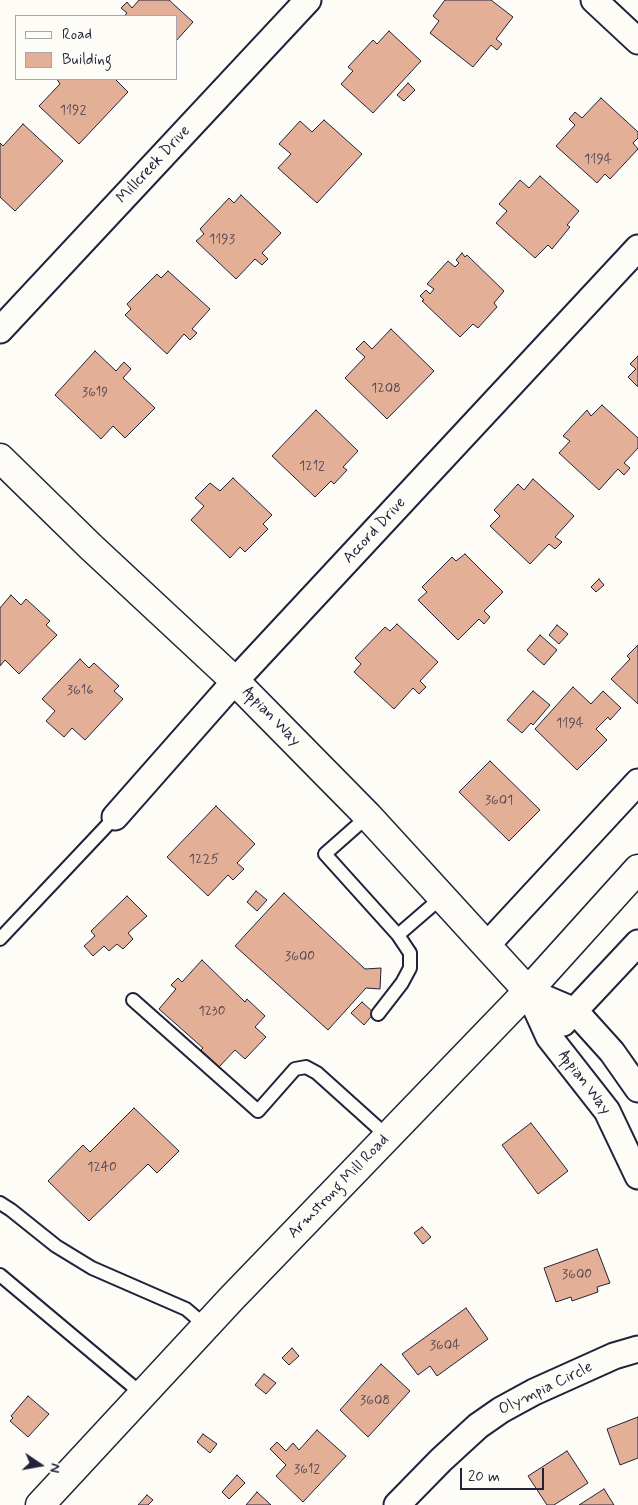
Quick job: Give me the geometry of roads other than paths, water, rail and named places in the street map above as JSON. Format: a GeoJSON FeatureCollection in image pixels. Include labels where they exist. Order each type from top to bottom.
{"type":"FeatureCollection","features":[{"type":"Feature","properties":{"kind":"main road","name":"Appian Way"},"geometry":{"type":"LineString","coordinates":[[0,458],[91,547],[235,681],[368,816],[528,991]]}},
{"type":"Feature","properties":{"kind":"main road","name":"Armstrong Mill Road"},"geometry":{"type":"LineString","coordinates":[[40,1505],[206,1326],[528,991],[638,869]]}},
{"type":"Feature","properties":{"kind":"street","name":"Millcreek Drive"},"geometry":{"type":"LineString","coordinates":[[0,330],[308,0]]}},
{"type":"Feature","properties":{"kind":"street"},"geometry":{"type":"LineString","coordinates":[[594,0],[638,41]]}},
{"type":"Feature","properties":{"kind":"street","name":"Accord Drive"},"geometry":{"type":"LineString","coordinates":[[116,817],[235,681],[638,248]]}},
{"type":"Feature","properties":{"kind":"street"},"geometry":{"type":"LineString","coordinates":[[487,945],[638,782]]}},
{"type":"Feature","properties":{"kind":"street"},"geometry":{"type":"LineString","coordinates":[[549,1037],[638,943]]}},
{"type":"Feature","properties":{"kind":"street","name":"Appian Way"},"geometry":{"type":"LineString","coordinates":[[528,991],[574,1011],[612,1052],[638,1089]]}},
{"type":"Feature","properties":{"kind":"street","name":"Appian Way"},"geometry":{"type":"LineString","coordinates":[[528,991],[549,1037],[607,1111],[638,1176]]}},
{"type":"Feature","properties":{"kind":"street","name":"Olympia Circle"},"geometry":{"type":"LineString","coordinates":[[397,1505],[478,1426],[501,1410],[534,1392],[596,1364],[638,1349]]}},
{"type":"Feature","properties":{"kind":"lane"},"geometry":{"type":"LineString","coordinates":[[368,816],[325,854],[398,935],[410,953],[410,968],[402,983],[378,1014]]}},
{"type":"Feature","properties":{"kind":"lane"},"geometry":{"type":"LineString","coordinates":[[0,939],[116,817]]}},
{"type":"Feature","properties":{"kind":"lane"},"geometry":{"type":"LineString","coordinates":[[398,935],[442,897]]}},
{"type":"Feature","properties":{"kind":"lane"},"geometry":{"type":"LineString","coordinates":[[133,1000],[258,1111],[295,1069],[306,1067],[317,1073],[387,1136]]}},
{"type":"Feature","properties":{"kind":"lane"},"geometry":{"type":"LineString","coordinates":[[0,1203],[56,1246],[92,1268],[186,1309],[206,1326]]}},
{"type":"Feature","properties":{"kind":"lane"},"geometry":{"type":"LineString","coordinates":[[0,1275],[142,1394]]}}]}
